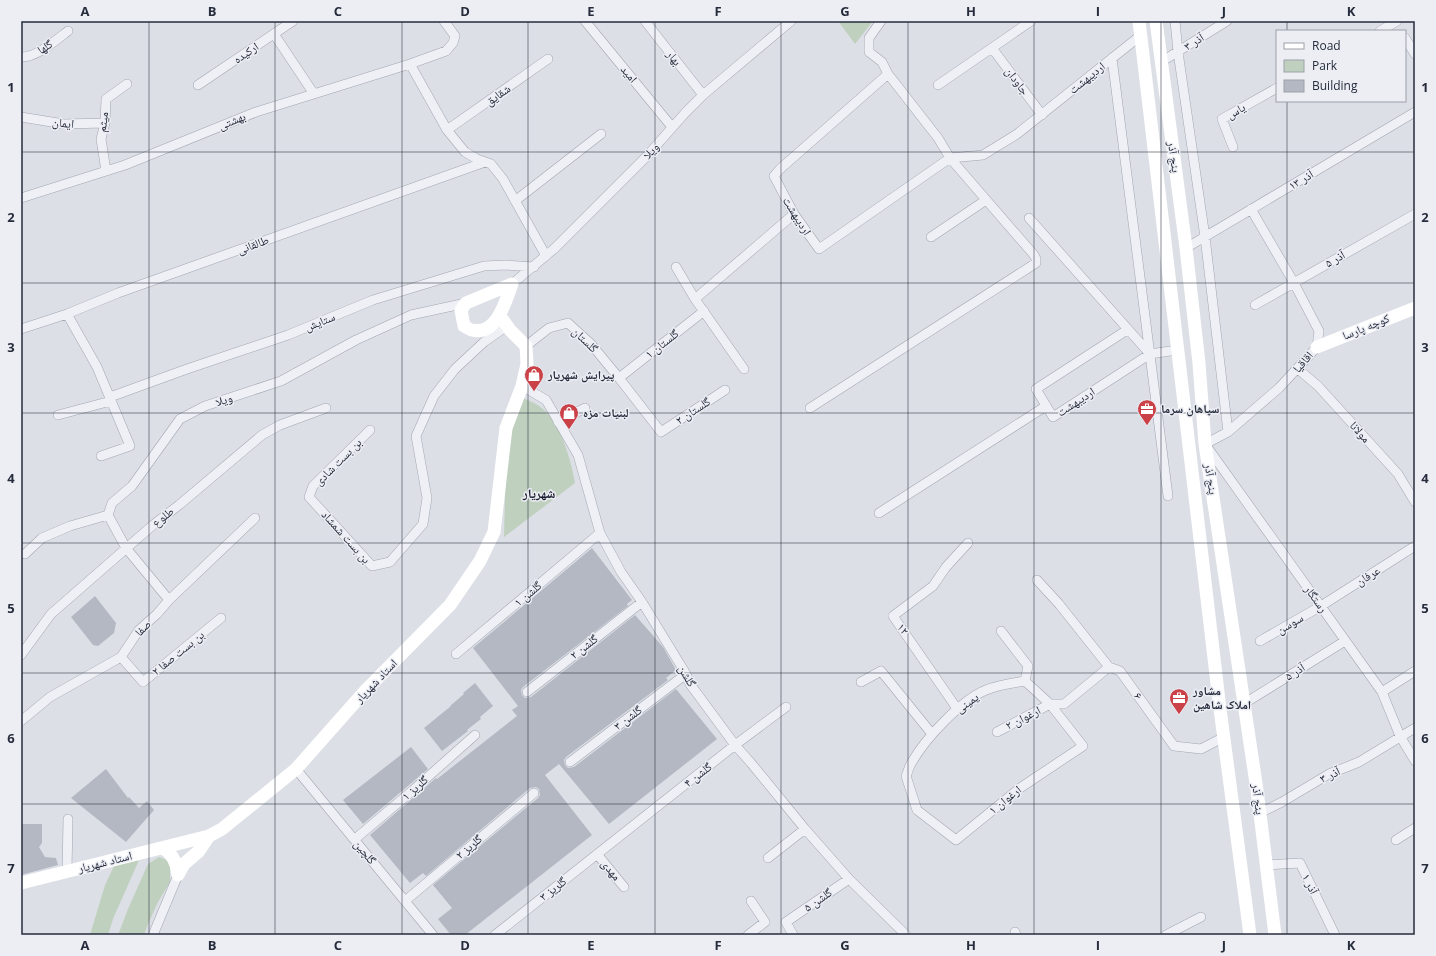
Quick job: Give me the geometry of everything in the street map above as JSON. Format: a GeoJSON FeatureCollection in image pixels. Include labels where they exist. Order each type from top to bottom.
{"type":"FeatureCollection","features":[{"type":"Feature","properties":{"kind":"main road","name":"پنج آذر"},"geometry":{"type":"LineString","coordinates":[[1138,21],[1224,737],[1250,935]]}},
{"type":"Feature","properties":{"kind":"main road","name":"پنج آذر"},"geometry":{"type":"LineString","coordinates":[[1156,21],[1195,323],[1205,444],[1245,703],[1275,935]]}},
{"type":"Feature","properties":{"kind":"main road"},"geometry":{"type":"LineString","coordinates":[[504,321],[482,330],[472,330],[464,326],[461,317],[461,310],[466,303],[512,284]]}},
{"type":"Feature","properties":{"kind":"main road"},"geometry":{"type":"LineString","coordinates":[[504,321],[512,284]]}},
{"type":"Feature","properties":{"kind":"main road","name":"کوچه پارسا"},"geometry":{"type":"LineString","coordinates":[[1316,347],[1415,308]]}},
{"type":"Feature","properties":{"kind":"main road"},"geometry":{"type":"LineString","coordinates":[[504,321],[526,346]]}},
{"type":"Feature","properties":{"kind":"main road"},"geometry":{"type":"LineString","coordinates":[[1174,324],[1195,323]]}},
{"type":"Feature","properties":{"kind":"main road","name":"استاد شهریار"},"geometry":{"type":"LineString","coordinates":[[21,883],[209,836],[222,829],[296,769],[365,691],[450,605],[480,561],[494,532],[506,428],[522,386],[527,364],[526,346]]}},
{"type":"Feature","properties":{"kind":"main road"},"geometry":{"type":"LineString","coordinates":[[1179,366],[1199,363]]}},
{"type":"Feature","properties":{"kind":"main road"},"geometry":{"type":"LineString","coordinates":[[178,875],[184,864],[199,851],[209,836]]}},
{"type":"Feature","properties":{"kind":"main road"},"geometry":{"type":"LineString","coordinates":[[163,848],[170,852],[174,858],[178,875]]}},
{"type":"Feature","properties":{"kind":"street","name":"ارکیده"},"geometry":{"type":"LineString","coordinates":[[198,85],[293,21]]}},
{"type":"Feature","properties":{"kind":"street","name":"بهشتی"},"geometry":{"type":"LineString","coordinates":[[21,198],[106,171],[256,112],[410,64],[446,51],[453,43],[454,36],[444,21]]}},
{"type":"Feature","properties":{"kind":"street","name":"امید"},"geometry":{"type":"LineString","coordinates":[[585,21],[672,127]]}},
{"type":"Feature","properties":{"kind":"street","name":"بهار"},"geometry":{"type":"LineString","coordinates":[[645,21],[703,95]]}},
{"type":"Feature","properties":{"kind":"street","name":"ویلا"},"geometry":{"type":"LineString","coordinates":[[512,284],[546,256],[646,157],[703,95],[791,21]]}},
{"type":"Feature","properties":{"kind":"street"},"geometry":{"type":"LineString","coordinates":[[810,408],[1036,264],[1034,255],[950,158],[938,138],[888,74],[882,62],[869,52],[869,38],[881,21]]}},
{"type":"Feature","properties":{"kind":"street"},"geometry":{"type":"LineString","coordinates":[[938,85],[1031,21]]}},
{"type":"Feature","properties":{"kind":"street"},"geometry":{"type":"LineString","coordinates":[[1175,21],[1178,52],[1205,237],[1228,432]]}},
{"type":"Feature","properties":{"kind":"street","name":"آذر ۳"},"geometry":{"type":"LineString","coordinates":[[1161,62],[1227,21]]}},
{"type":"Feature","properties":{"kind":"street"},"geometry":{"type":"LineString","coordinates":[[1382,30],[1396,21],[1400,30]]}},
{"type":"Feature","properties":{"kind":"street","name":"گلها"},"geometry":{"type":"LineString","coordinates":[[21,57],[26,57],[38,52],[68,31]]}},
{"type":"Feature","properties":{"kind":"street"},"geometry":{"type":"LineString","coordinates":[[274,34],[314,94]]}},
{"type":"Feature","properties":{"kind":"street","name":"اردیبهشت"},"geometry":{"type":"LineString","coordinates":[[888,74],[780,169],[774,176],[794,214],[819,249],[950,158],[983,155],[1017,134],[1140,36]]}},
{"type":"Feature","properties":{"kind":"street"},"geometry":{"type":"LineString","coordinates":[[1406,40],[1415,54]]}},
{"type":"Feature","properties":{"kind":"street","name":"جاودان"},"geometry":{"type":"LineString","coordinates":[[992,48],[1042,114]]}},
{"type":"Feature","properties":{"kind":"street"},"geometry":{"type":"LineString","coordinates":[[1112,58],[1168,496]]}},
{"type":"Feature","properties":{"kind":"street","name":"شقایق"},"geometry":{"type":"LineString","coordinates":[[447,130],[548,59]]}},
{"type":"Feature","properties":{"kind":"street"},"geometry":{"type":"LineString","coordinates":[[410,64],[447,130],[465,152],[477,159],[491,164],[503,179],[546,256]]}},
{"type":"Feature","properties":{"kind":"street","name":"میثم"},"geometry":{"type":"LineString","coordinates":[[106,171],[100,139],[105,123],[106,99],[127,84]]}},
{"type":"Feature","properties":{"kind":"street","name":"یاس"},"geometry":{"type":"LineString","coordinates":[[1233,147],[1222,119],[1276,89]]}},
{"type":"Feature","properties":{"kind":"street","name":"۱۳ آذر"},"geometry":{"type":"LineString","coordinates":[[1186,248],[1415,112]]}},
{"type":"Feature","properties":{"kind":"street","name":"ایمان"},"geometry":{"type":"LineString","coordinates":[[21,117],[64,124],[84,125],[105,123]]}},
{"type":"Feature","properties":{"kind":"street"},"geometry":{"type":"LineString","coordinates":[[515,201],[601,134]]}},
{"type":"Feature","properties":{"kind":"street","name":"طالقانی"},"geometry":{"type":"LineString","coordinates":[[21,329],[67,314],[132,288],[485,162]]}},
{"type":"Feature","properties":{"kind":"street"},"geometry":{"type":"LineString","coordinates":[[931,238],[986,200]]}},
{"type":"Feature","properties":{"kind":"street","name":"اقاقیا"},"geometry":{"type":"LineString","coordinates":[[1205,444],[1228,432],[1279,388],[1316,347],[1319,331],[1294,283],[1251,209]]}},
{"type":"Feature","properties":{"kind":"street"},"geometry":{"type":"LineString","coordinates":[[695,299],[794,214]]}},
{"type":"Feature","properties":{"kind":"street","name":"آذر ۵"},"geometry":{"type":"LineString","coordinates":[[1255,305],[1415,214]]}},
{"type":"Feature","properties":{"kind":"street"},"geometry":{"type":"LineString","coordinates":[[1029,218],[1127,330],[1150,354]]}},
{"type":"Feature","properties":{"kind":"street","name":"ستایش"},"geometry":{"type":"LineString","coordinates":[[58,415],[111,399],[187,369],[288,335],[388,295],[484,266],[506,265],[534,267]]}},
{"type":"Feature","properties":{"kind":"street"},"geometry":{"type":"LineString","coordinates":[[676,267],[695,299],[744,369]]}},
{"type":"Feature","properties":{"kind":"street","name":"ویلا"},"geometry":{"type":"LineString","coordinates":[[108,515],[112,503],[132,486],[180,419],[205,406],[281,382],[356,340],[410,316],[466,303]]}},
{"type":"Feature","properties":{"kind":"street","name":"گلستان ۱"},"geometry":{"type":"LineString","coordinates":[[620,378],[704,311]]}},
{"type":"Feature","properties":{"kind":"street"},"geometry":{"type":"LineString","coordinates":[[67,314],[97,368],[130,446],[101,456]]}},
{"type":"Feature","properties":{"kind":"street","name":"بن بست شمشاد"},"geometry":{"type":"LineString","coordinates":[[309,497],[372,566],[390,562],[423,524],[426,498],[416,436],[425,414],[434,396],[455,369],[504,321]]}},
{"type":"Feature","properties":{"kind":"street","name":"گلستان"},"geometry":{"type":"LineString","coordinates":[[526,346],[549,328],[568,323],[592,344],[620,378],[660,432]]}},
{"type":"Feature","properties":{"kind":"street"},"geometry":{"type":"LineString","coordinates":[[879,513],[1046,406],[1036,389],[1127,330]]}},
{"type":"Feature","properties":{"kind":"street"},"geometry":{"type":"LineString","coordinates":[[1150,354],[1178,350]]}},
{"type":"Feature","properties":{"kind":"street","name":"اردیبهشت"},"geometry":{"type":"LineString","coordinates":[[1046,406],[1053,417],[1150,354]]}},
{"type":"Feature","properties":{"kind":"street","name":"مولانا"},"geometry":{"type":"LineString","coordinates":[[1298,368],[1318,386],[1398,474],[1415,502]]}},
{"type":"Feature","properties":{"kind":"street","name":"گلشن"},"geometry":{"type":"LineString","coordinates":[[522,386],[546,400],[578,455],[600,533],[621,572],[642,602],[686,674],[690,684],[735,746],[756,768],[805,829],[849,878],[906,935]]}},
{"type":"Feature","properties":{"kind":"street","name":"گلستان ۲"},"geometry":{"type":"LineString","coordinates":[[660,432],[725,390]]}},
{"type":"Feature","properties":{"kind":"street","name":"طلوع"},"geometry":{"type":"LineString","coordinates":[[21,655],[51,614],[126,548],[262,435],[280,425],[326,408]]}},
{"type":"Feature","properties":{"kind":"street"},"geometry":{"type":"LineString","coordinates":[[558,422],[585,408]]}},
{"type":"Feature","properties":{"kind":"street","name":"بن بست شادی"},"geometry":{"type":"LineString","coordinates":[[309,497],[313,486],[370,430]]}},
{"type":"Feature","properties":{"kind":"street","name":"رستگار"},"geometry":{"type":"LineString","coordinates":[[1205,444],[1382,692],[1400,736],[1415,761]]}},
{"type":"Feature","properties":{"kind":"street"},"geometry":{"type":"LineString","coordinates":[[25,554],[42,538],[70,526],[108,515],[126,548],[169,600]]}},
{"type":"Feature","properties":{"kind":"street","name":"صفا"},"geometry":{"type":"LineString","coordinates":[[21,721],[50,697],[121,657],[139,630],[255,518]]}},
{"type":"Feature","properties":{"kind":"street","name":"گلشن ۱"},"geometry":{"type":"LineString","coordinates":[[456,654],[600,533]]}},
{"type":"Feature","properties":{"kind":"street","name":"۱۲"},"geometry":{"type":"LineString","coordinates":[[958,710],[893,616],[933,586],[946,567],[968,544]]}},
{"type":"Feature","properties":{"kind":"street","name":"عرفان"},"geometry":{"type":"LineString","coordinates":[[1321,606],[1415,546]]}},
{"type":"Feature","properties":{"kind":"street"},"geometry":{"type":"LineString","coordinates":[[1001,631],[1028,666],[1025,681],[1050,704],[1064,704],[1109,667],[1059,604],[1037,580]]}},
{"type":"Feature","properties":{"kind":"street","name":"گلشن ۲"},"geometry":{"type":"LineString","coordinates":[[527,692],[642,602]]}},
{"type":"Feature","properties":{"kind":"street","name":"سوسن"},"geometry":{"type":"LineString","coordinates":[[1260,641],[1321,606]]}},
{"type":"Feature","properties":{"kind":"street","name":"بن بست صفا ۲"},"geometry":{"type":"LineString","coordinates":[[121,657],[143,682],[221,618]]}},
{"type":"Feature","properties":{"kind":"street","name":"آذر ۵"},"geometry":{"type":"LineString","coordinates":[[1245,703],[1345,641]]}},
{"type":"Feature","properties":{"kind":"street","name":"۶"},"geometry":{"type":"LineString","coordinates":[[1109,667],[1120,671],[1174,746],[1200,749],[1224,737]]}},
{"type":"Feature","properties":{"kind":"street"},"geometry":{"type":"LineString","coordinates":[[861,682],[881,671],[932,734]]}},
{"type":"Feature","properties":{"kind":"street"},"geometry":{"type":"LineString","coordinates":[[1382,692],[1415,671]]}},
{"type":"Feature","properties":{"kind":"street","name":"گلشن ۳"},"geometry":{"type":"LineString","coordinates":[[570,762],[686,674]]}},
{"type":"Feature","properties":{"kind":"street","name":"یمینی"},"geometry":{"type":"LineString","coordinates":[[906,776],[912,762],[938,726],[968,701],[985,691],[1012,683],[1025,681]]}},
{"type":"Feature","properties":{"kind":"street","name":"ارغوان ۲"},"geometry":{"type":"LineString","coordinates":[[997,732],[1050,704]]}},
{"type":"Feature","properties":{"kind":"street","name":"ارغوان ۱"},"geometry":{"type":"LineString","coordinates":[[906,776],[918,810],[956,840],[1020,788],[1083,746],[1050,704]]}},
{"type":"Feature","properties":{"kind":"street","name":"گلشن ۴"},"geometry":{"type":"LineString","coordinates":[[610,844],[786,707]]}},
{"type":"Feature","properties":{"kind":"street","name":"آذر ۳"},"geometry":{"type":"LineString","coordinates":[[1260,813],[1282,802],[1329,774],[1359,762],[1415,728]]}},
{"type":"Feature","properties":{"kind":"street","name":"گلریز ۱"},"geometry":{"type":"LineString","coordinates":[[354,840],[475,735]]}},
{"type":"Feature","properties":{"kind":"street","name":"گلچین"},"geometry":{"type":"LineString","coordinates":[[296,769],[433,935]]}},
{"type":"Feature","properties":{"kind":"street","name":"گلریز ۲"},"geometry":{"type":"LineString","coordinates":[[405,901],[534,792]]}},
{"type":"Feature","properties":{"kind":"street"},"geometry":{"type":"LineString","coordinates":[[67,872],[68,819]]}},
{"type":"Feature","properties":{"kind":"street"},"geometry":{"type":"LineString","coordinates":[[1396,840],[1415,828]]}},
{"type":"Feature","properties":{"kind":"street"},"geometry":{"type":"LineString","coordinates":[[768,858],[805,829]]}},
{"type":"Feature","properties":{"kind":"street","name":"گلریز ۳"},"geometry":{"type":"LineString","coordinates":[[495,935],[610,844]]}},
{"type":"Feature","properties":{"kind":"street","name":"مهدی"},"geometry":{"type":"LineString","coordinates":[[597,854],[624,887]]}},
{"type":"Feature","properties":{"kind":"street","name":"آذر ۱"},"geometry":{"type":"LineString","coordinates":[[1266,865],[1300,863],[1335,935]]}},
{"type":"Feature","properties":{"kind":"street"},"geometry":{"type":"LineString","coordinates":[[153,935],[178,875]]}},
{"type":"Feature","properties":{"kind":"street","name":"گلشن ۵"},"geometry":{"type":"LineString","coordinates":[[793,935],[786,922],[849,878]]}},
{"type":"Feature","properties":{"kind":"street"},"geometry":{"type":"LineString","coordinates":[[748,935],[765,922],[751,900]]}},
{"type":"Feature","properties":{"kind":"street"},"geometry":{"type":"LineString","coordinates":[[1166,935],[1201,917]]}},
{"type":"Feature","properties":{"kind":"green space"},"geometry":{"type":"Polygon","coordinates":[[[838,21],[873,21],[855,44],[838,21]]]}},
{"type":"Feature","properties":{"kind":"green space"},"geometry":{"type":"Polygon","coordinates":[[[523,398],[543,409],[555,424],[568,453],[575,483],[504,537],[506,476],[512,429],[523,398]]]}},
{"type":"Feature","properties":{"kind":"green space"},"geometry":{"type":"Polygon","coordinates":[[[159,857],[170,861],[170,882],[158,902],[144,935],[118,935],[148,864],[159,857]]]}},
{"type":"Feature","properties":{"kind":"green space"},"geometry":{"type":"Polygon","coordinates":[[[139,860],[113,919],[108,935],[90,935],[105,885],[114,866],[139,860]]]}},
{"type":"Feature","properties":{"kind":"building"},"geometry":{"type":"Polygon","coordinates":[[[592,548],[632,600],[627,604],[628,606],[523,687],[521,690],[522,695],[525,698],[531,697],[635,615],[663,647],[676,670],[666,678],[668,680],[566,757],[564,760],[565,765],[568,768],[574,767],[676,689],[717,739],[609,824],[559,764],[545,775],[592,835],[465,935],[451,935],[438,919],[452,908],[433,885],[538,798],[540,795],[539,789],[536,787],[530,788],[426,876],[423,873],[410,883],[370,835],[436,778],[437,779],[517,716],[512,710],[518,706],[473,648],[592,548]]]}},
{"type":"Feature","properties":{"kind":"building"},"geometry":{"type":"Polygon","coordinates":[[[95,596],[116,623],[114,633],[98,646],[93,645],[71,617],[95,596]]]}},
{"type":"Feature","properties":{"kind":"building"},"geometry":{"type":"Polygon","coordinates":[[[475,683],[493,706],[480,717],[481,719],[467,730],[468,731],[442,751],[424,728],[451,706],[475,683]]]}},
{"type":"Feature","properties":{"kind":"building"},"geometry":{"type":"Polygon","coordinates":[[[411,747],[428,769],[363,824],[343,800],[411,747]]]}},
{"type":"Feature","properties":{"kind":"building"},"geometry":{"type":"Polygon","coordinates":[[[106,769],[128,798],[129,797],[139,808],[147,801],[154,810],[126,842],[71,798],[106,769]]]}},
{"type":"Feature","properties":{"kind":"building"},"geometry":{"type":"Polygon","coordinates":[[[21,824],[42,824],[42,843],[39,847],[45,857],[56,858],[58,865],[21,875],[21,824]]]}},
{"type":"Feature","properties":{"kind":"place","name":"پیرایش شهریار"},"geometry":{"type":"Point","coordinates":[534,392]}},
{"type":"Feature","properties":{"kind":"place","name":"سپاهان سرما"},"geometry":{"type":"Point","coordinates":[1147,426]}},
{"type":"Feature","properties":{"kind":"place","name":"لبنیات مزه"},"geometry":{"type":"Point","coordinates":[569,430]}},
{"type":"Feature","properties":{"kind":"place","name":"مشاور املاک شاهین"},"geometry":{"type":"Point","coordinates":[1179,715]}},
{"type":"Feature","properties":{"kind":"district","name":"شهریار"},"geometry":{"type":"Point","coordinates":[539,493]}}]}
